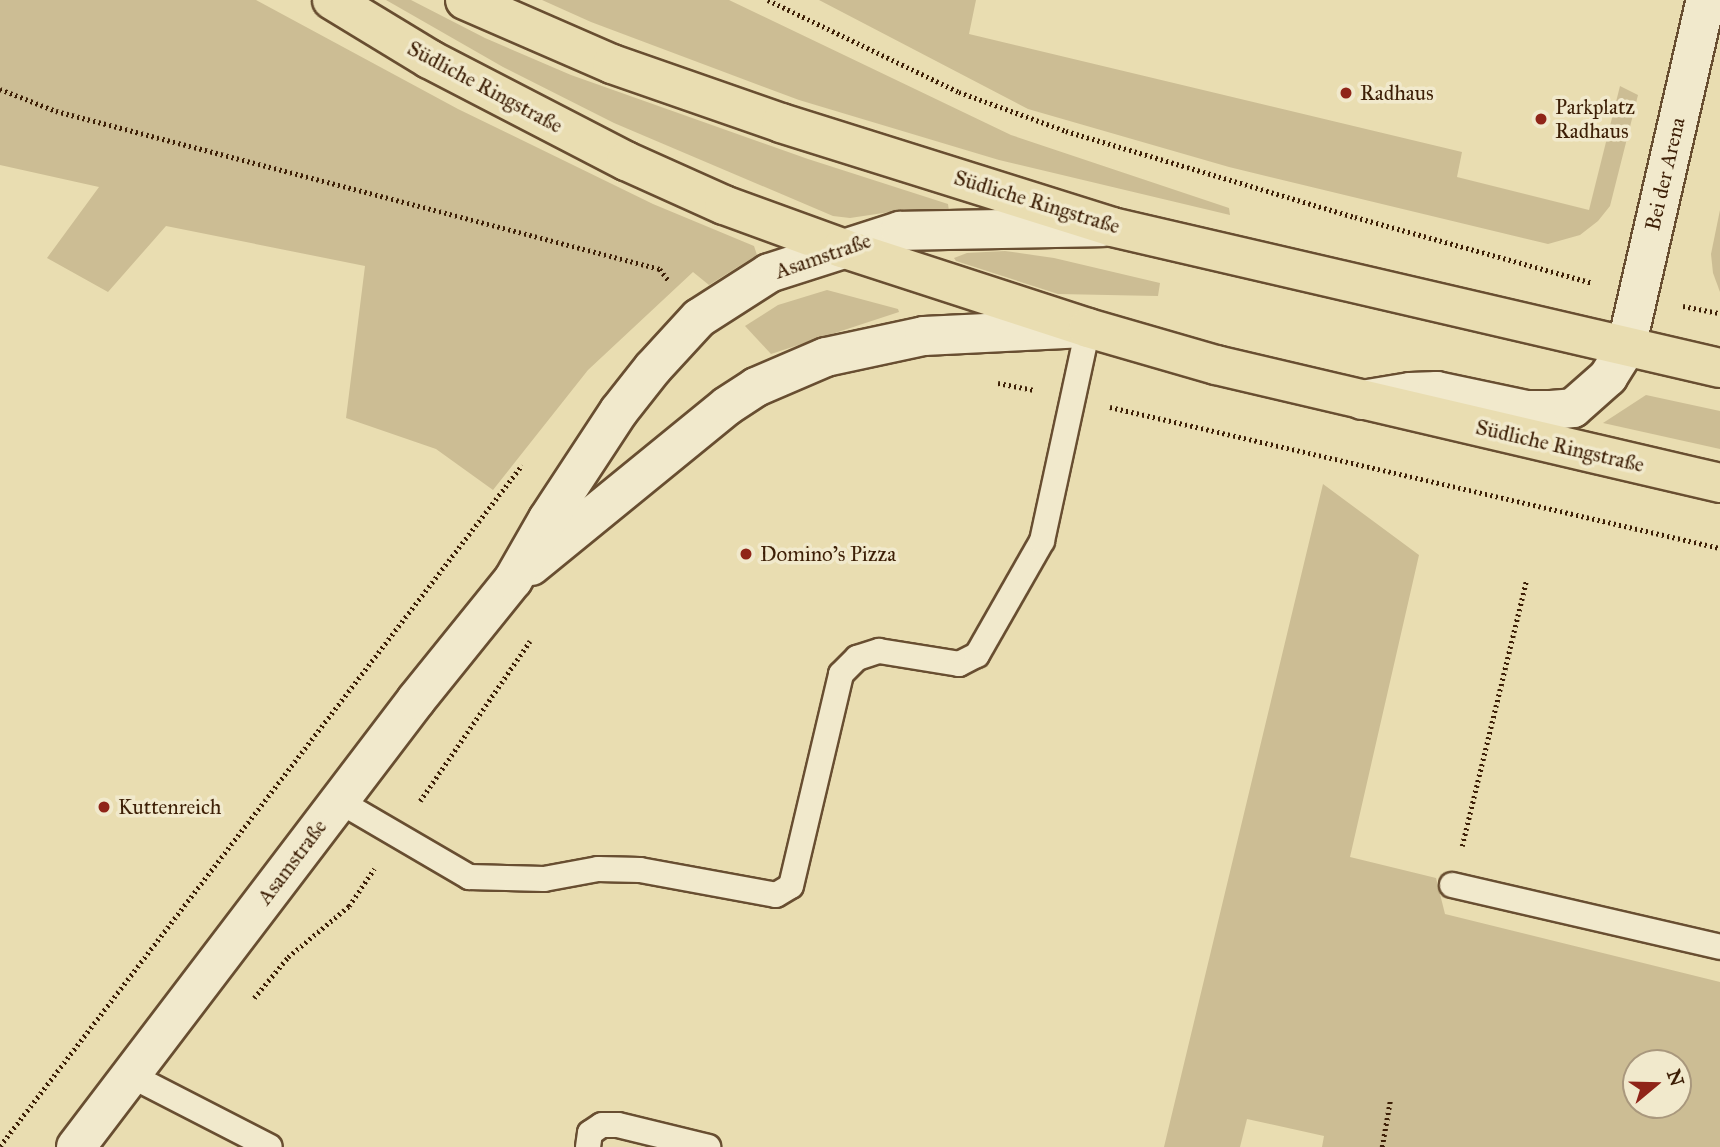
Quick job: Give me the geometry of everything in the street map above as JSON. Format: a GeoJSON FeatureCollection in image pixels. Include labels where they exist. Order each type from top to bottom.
{"type":"FeatureCollection","features":[{"type":"Feature","properties":{"kind":"main road","name":"Südliche Ringstraße"},"geometry":{"type":"LineString","coordinates":[[332,0],[429,59],[626,161],[724,205],[842,248],[1088,328],[1216,365],[1720,483]]}},
{"type":"Feature","properties":{"kind":"main road","name":"Südliche Ringstraße"},"geometry":{"type":"LineString","coordinates":[[465,0],[638,74],[781,123],[1112,227],[1720,368]]}},
{"type":"Feature","properties":{"kind":"street","name":"Bei der Arena"},"geometry":{"type":"LineString","coordinates":[[1626,348],[1706,0]]}},
{"type":"Feature","properties":{"kind":"street","name":"Asamstraße"},"geometry":{"type":"LineString","coordinates":[[76,1147],[339,802],[513,580],[555,509],[619,411],[653,368],[699,318],[769,274],[842,248],[900,232],[1112,227]]}},
{"type":"Feature","properties":{"kind":"street","name":"Asamstraße"},"geometry":{"type":"LineString","coordinates":[[513,580],[727,406],[755,387],[826,357],[924,336],[1088,328]]}},
{"type":"Feature","properties":{"kind":"street","name":"Südliche Ringstraße"},"geometry":{"type":"LineString","coordinates":[[1360,400],[1388,394],[1437,391],[1527,410],[1573,408],[1608,377],[1626,348]]}},
{"type":"Feature","properties":{"kind":"lane"},"geometry":{"type":"LineString","coordinates":[[339,802],[468,877],[544,879],[598,869],[640,870],[776,895],[791,886],[841,674],[857,658],[879,651],[958,664],[977,655],[1042,541],[1088,328]]}},
{"type":"Feature","properties":{"kind":"lane"},"geometry":{"type":"LineString","coordinates":[[1452,886],[1720,947]]}},
{"type":"Feature","properties":{"kind":"lane"},"geometry":{"type":"LineString","coordinates":[[130,1075],[270,1147]]}},
{"type":"Feature","properties":{"kind":"lane"},"geometry":{"type":"LineString","coordinates":[[587,1147],[590,1133],[602,1125],[618,1125],[708,1147]]}},
{"type":"Feature","properties":{"kind":"path"},"geometry":{"type":"LineString","coordinates":[[768,0],[959,92],[1066,131],[1497,258]]}},
{"type":"Feature","properties":{"kind":"path"},"geometry":{"type":"LineString","coordinates":[[0,89],[56,111],[660,269]]}},
{"type":"Feature","properties":{"kind":"path"},"geometry":{"type":"LineString","coordinates":[[992,382],[1074,398],[1720,548]]}},
{"type":"Feature","properties":{"kind":"path"},"geometry":{"type":"LineString","coordinates":[[0,1146],[529,456]]}},
{"type":"Feature","properties":{"kind":"path"},"geometry":{"type":"LineString","coordinates":[[1452,886],[1526,582]]}},
{"type":"Feature","properties":{"kind":"path"},"geometry":{"type":"LineString","coordinates":[[252,1000],[288,957],[349,906],[533,636]]}},
{"type":"Feature","properties":{"kind":"path"},"geometry":{"type":"LineString","coordinates":[[1382,1147],[1390,1101]]}},
{"type":"Feature","properties":{"kind":"shaded area"},"geometry":{"type":"Polygon","coordinates":[[[0,0],[256,0],[458,109],[653,204],[754,246],[757,255],[709,285],[693,272],[588,370],[493,490],[436,449],[346,418],[365,266],[166,226],[108,292],[47,258],[99,187],[0,165],[0,0]]]}},
{"type":"Feature","properties":{"kind":"shaded area"},"geometry":{"type":"Polygon","coordinates":[[[386,0],[411,0],[485,38],[571,75],[808,159],[948,204],[949,211],[890,212],[850,218],[833,216],[614,123],[503,67],[386,0]]]}},
{"type":"Feature","properties":{"kind":"shaded area"},"geometry":{"type":"Polygon","coordinates":[[[542,0],[729,0],[1011,135],[1229,208],[1230,215],[999,160],[799,100],[591,22],[542,0]]]}},
{"type":"Feature","properties":{"kind":"shaded area"},"geometry":{"type":"Polygon","coordinates":[[[819,0],[976,0],[969,34],[1462,152],[1457,177],[1589,210],[1620,86],[1638,95],[1610,206],[1598,221],[1580,235],[1548,244],[1229,167],[1028,109],[819,0]]]}},
{"type":"Feature","properties":{"kind":"shaded area"},"geometry":{"type":"Polygon","coordinates":[[[1720,210],[1720,292],[1713,273],[1711,254],[1720,210]]]}},
{"type":"Feature","properties":{"kind":"shaded area"},"geometry":{"type":"Polygon","coordinates":[[[1005,251],[1054,258],[1160,283],[1158,296],[1058,294],[956,261],[954,258],[967,253],[1005,251]]]}},
{"type":"Feature","properties":{"kind":"shaded area"},"geometry":{"type":"Polygon","coordinates":[[[827,290],[898,309],[899,312],[771,354],[745,326],[778,305],[827,290]]]}},
{"type":"Feature","properties":{"kind":"shaded area"},"geometry":{"type":"Polygon","coordinates":[[[1646,395],[1720,411],[1720,449],[1603,423],[1646,395]]]}},
{"type":"Feature","properties":{"kind":"shaded area"},"geometry":{"type":"Polygon","coordinates":[[[1323,484],[1419,555],[1350,857],[1436,878],[1445,914],[1720,982],[1720,1147],[1322,1147],[1324,1136],[1247,1119],[1240,1147],[1164,1147],[1323,484]]]}},
{"type":"Feature","properties":{"kind":"place","name":"Radhaus"},"geometry":{"type":"Point","coordinates":[1346,93]}},
{"type":"Feature","properties":{"kind":"place","name":"Parkplatz Radhaus"},"geometry":{"type":"Point","coordinates":[1541,119]}},
{"type":"Feature","properties":{"kind":"place","name":"Domino's Pizza"},"geometry":{"type":"Point","coordinates":[746,554]}},
{"type":"Feature","properties":{"kind":"place","name":"Kuttenreich"},"geometry":{"type":"Point","coordinates":[104,807]}}]}
